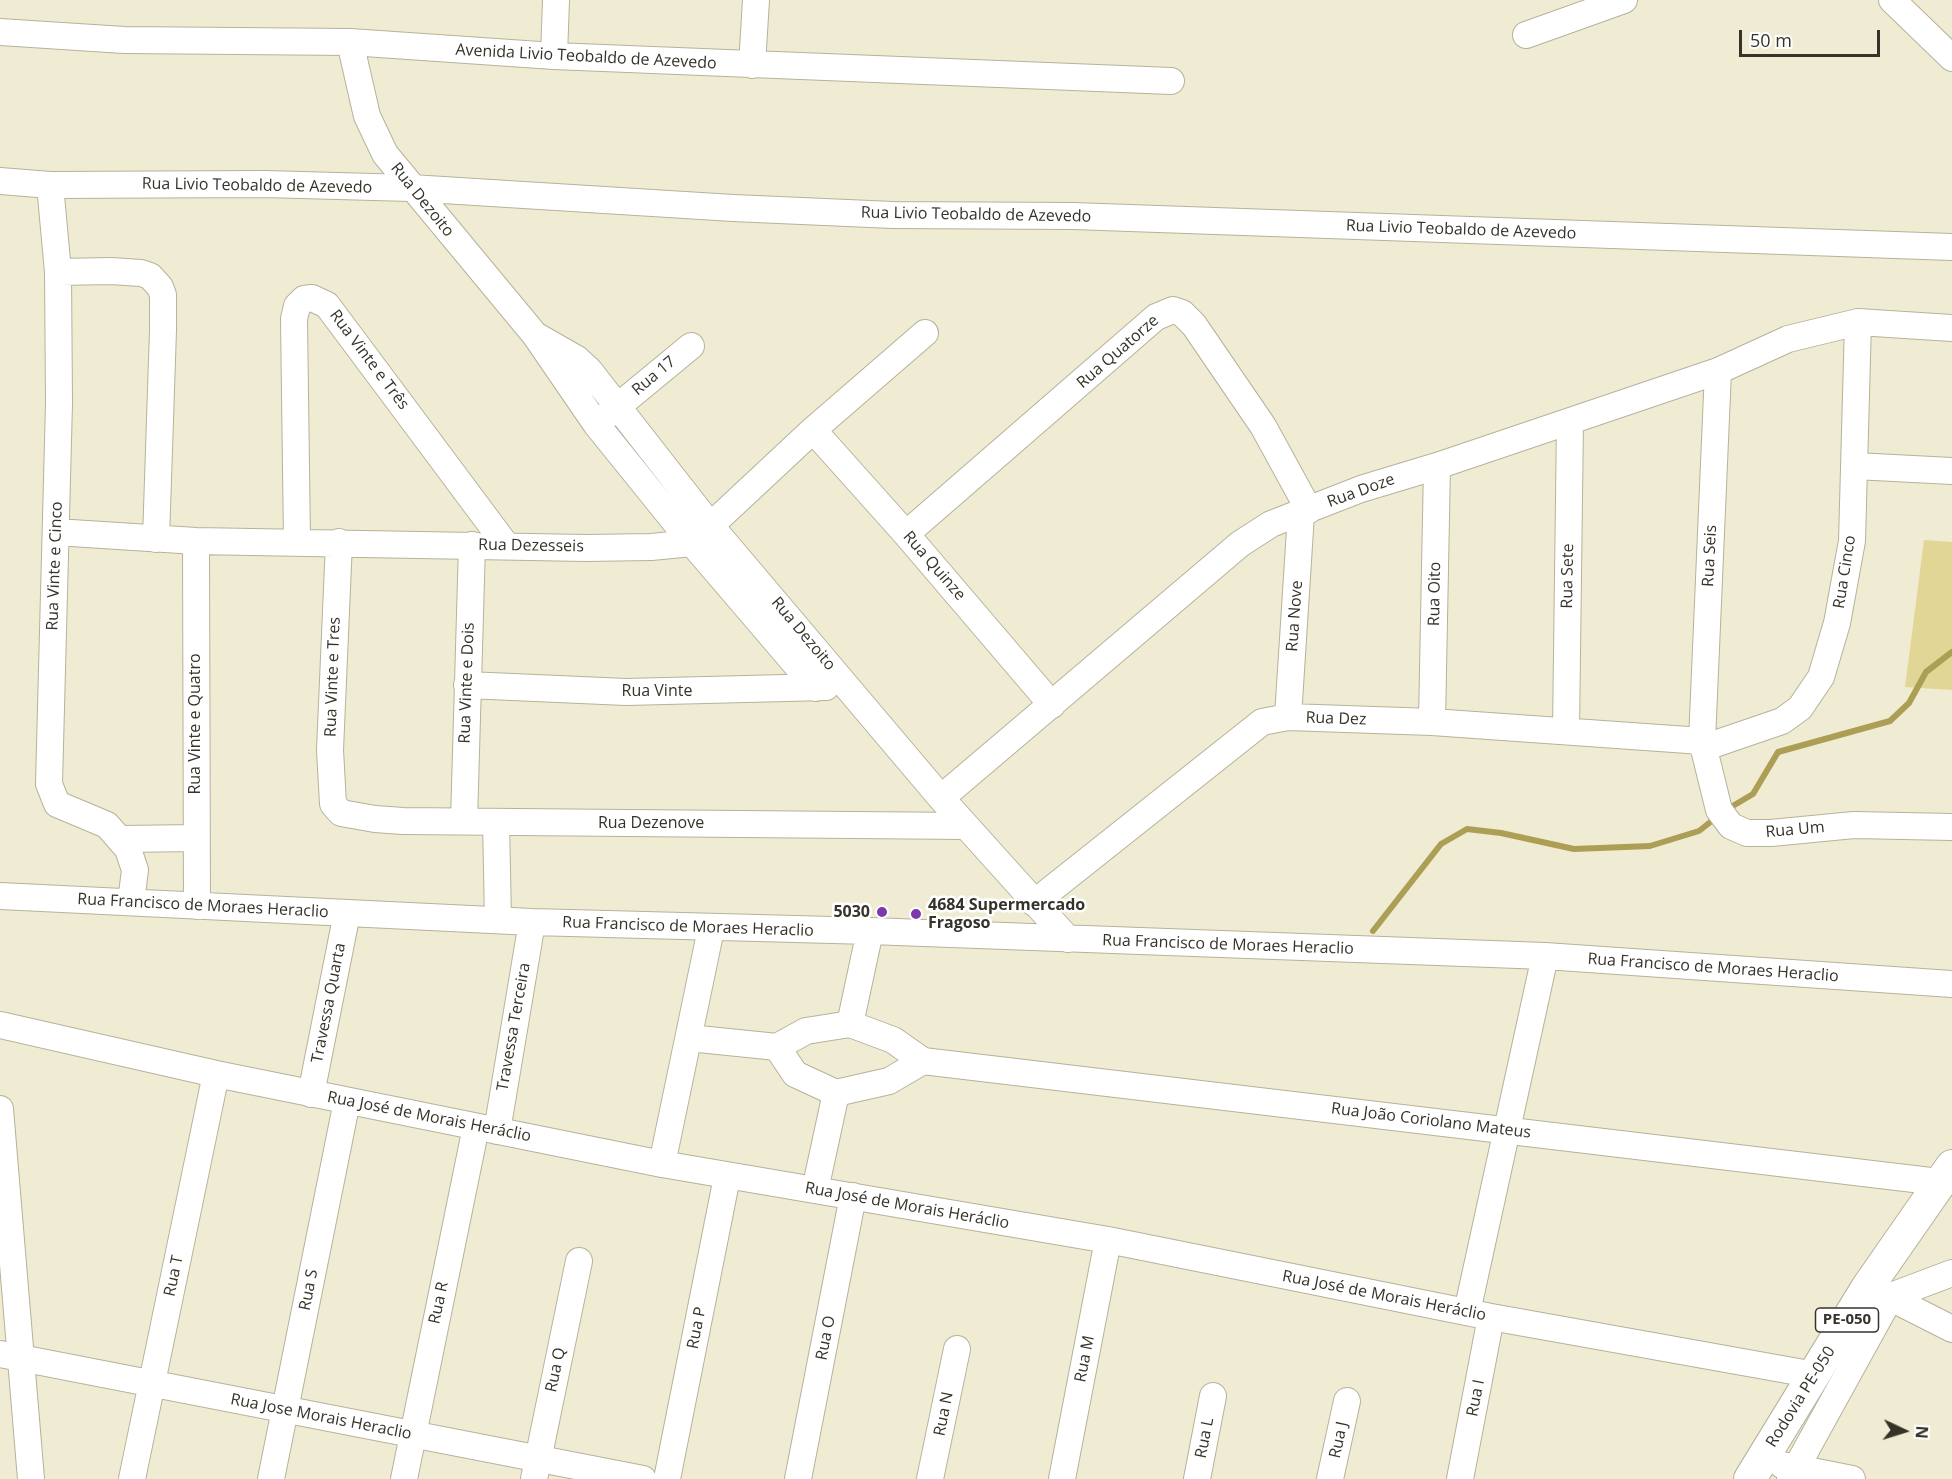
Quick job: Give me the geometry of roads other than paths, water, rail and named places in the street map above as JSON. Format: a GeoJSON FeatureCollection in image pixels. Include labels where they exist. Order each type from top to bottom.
{"type":"FeatureCollection","features":[{"type":"Feature","properties":{"kind":"main road","name":"Rodovia PE-050"},"geometry":{"type":"LineString","coordinates":[[1756,1470],[1815,1375],[1879,1292],[1945,1174]]}},
{"type":"Feature","properties":{"kind":"street"},"geometry":{"type":"LineString","coordinates":[[554,56],[556,0]]}},
{"type":"Feature","properties":{"kind":"street"},"geometry":{"type":"LineString","coordinates":[[752,65],[756,0]]}},
{"type":"Feature","properties":{"kind":"street"},"geometry":{"type":"LineString","coordinates":[[1526,35],[1624,0]]}},
{"type":"Feature","properties":{"kind":"street"},"geometry":{"type":"LineString","coordinates":[[1892,0],[1952,58]]}},
{"type":"Feature","properties":{"kind":"street","name":"Avenida Livio Teobaldo de Azevedo"},"geometry":{"type":"LineString","coordinates":[[0,32],[124,40],[350,42],[554,56],[1172,81]]}},
{"type":"Feature","properties":{"kind":"street","name":"Rua Dezoito"},"geometry":{"type":"LineString","coordinates":[[350,42],[361,96],[370,126],[385,154],[411,188],[536,335],[596,424],[692,543],[816,688]]}},
{"type":"Feature","properties":{"kind":"street","name":"Rua Livio Teobaldo de Azevedo"},"geometry":{"type":"LineString","coordinates":[[0,181],[50,185],[264,184],[411,188],[733,208],[892,215],[1073,216],[1952,247]]}},
{"type":"Feature","properties":{"kind":"street","name":"Rua Vinte e Cinco"},"geometry":{"type":"LineString","coordinates":[[50,185],[58,272],[59,461],[49,784],[57,804],[97,819],[121,839],[134,862],[136,879],[131,902]]}},
{"type":"Feature","properties":{"kind":"street"},"geometry":{"type":"LineString","coordinates":[[58,272],[111,270],[141,273],[150,276],[160,287],[163,295],[164,330],[156,539]]}},
{"type":"Feature","properties":{"kind":"street","name":"Rua Vinte e Três"},"geometry":{"type":"LineString","coordinates":[[297,541],[294,318],[302,301],[312,298],[327,305],[506,545]]}},
{"type":"Feature","properties":{"kind":"street","name":"Rua Quatorze"},"geometry":{"type":"LineString","coordinates":[[906,534],[1156,317],[1173,310],[1182,313],[1194,325],[1263,426],[1305,512]]}},
{"type":"Feature","properties":{"kind":"street","name":"Rua Doze"},"geometry":{"type":"LineString","coordinates":[[942,798],[1240,544],[1270,524],[1360,489],[1437,466],[1718,371],[1788,339],[1858,322],[1952,328]]}},
{"type":"Feature","properties":{"kind":"street","name":"Rua Cinco"},"geometry":{"type":"LineString","coordinates":[[1702,744],[1782,721],[1800,708],[1821,677],[1846,584],[1852,541],[1858,322]]}},
{"type":"Feature","properties":{"kind":"street"},"geometry":{"type":"LineString","coordinates":[[692,543],[813,430],[925,333]]}},
{"type":"Feature","properties":{"kind":"street","name":"Rua Dezoito"},"geometry":{"type":"LineString","coordinates":[[536,335],[577,359],[711,525],[847,686],[966,826],[1068,939]]}},
{"type":"Feature","properties":{"kind":"street","name":"Rua 17"},"geometry":{"type":"LineString","coordinates":[[596,424],[691,346]]}},
{"type":"Feature","properties":{"kind":"street","name":"Rua Seis"},"geometry":{"type":"LineString","coordinates":[[1702,744],[1718,371]]}},
{"type":"Feature","properties":{"kind":"street","name":"Rua Sete"},"geometry":{"type":"LineString","coordinates":[[1566,731],[1570,421]]}},
{"type":"Feature","properties":{"kind":"street","name":"Rua Quinze"},"geometry":{"type":"LineString","coordinates":[[813,430],[906,534],[1052,705]]}},
{"type":"Feature","properties":{"kind":"street","name":"Rua Oito"},"geometry":{"type":"LineString","coordinates":[[1432,722],[1437,466]]}},
{"type":"Feature","properties":{"kind":"street"},"geometry":{"type":"LineString","coordinates":[[1855,466],[1952,471]]}},
{"type":"Feature","properties":{"kind":"street","name":"Rua Nove"},"geometry":{"type":"LineString","coordinates":[[1288,717],[1305,512]]}},
{"type":"Feature","properties":{"kind":"street","name":"Rua Dezesseis"},"geometry":{"type":"LineString","coordinates":[[56,532],[196,541],[640,547],[692,543]]}},
{"type":"Feature","properties":{"kind":"street","name":"Rua Vinte e Quatro"},"geometry":{"type":"LineString","coordinates":[[196,541],[197,906]]}},
{"type":"Feature","properties":{"kind":"street","name":"Rua Vinte e Tres"},"geometry":{"type":"LineString","coordinates":[[338,811],[333,804],[331,791],[330,750],[339,542]]}},
{"type":"Feature","properties":{"kind":"street","name":"Rua Vinte e Dois"},"geometry":{"type":"LineString","coordinates":[[464,821],[472,545]]}},
{"type":"Feature","properties":{"kind":"street","name":"Rua Vinte"},"geometry":{"type":"LineString","coordinates":[[467,685],[626,692],[847,686]]}},
{"type":"Feature","properties":{"kind":"street","name":"Rua Dez"},"geometry":{"type":"LineString","coordinates":[[1034,903],[1262,722],[1288,717],[1432,722],[1566,731],[1702,744]]}},
{"type":"Feature","properties":{"kind":"street","name":"Rua Um"},"geometry":{"type":"LineString","coordinates":[[1702,744],[1721,814],[1739,831],[1756,833],[1854,825],[1952,827]]}},
{"type":"Feature","properties":{"kind":"street","name":"Rua Dezenove"},"geometry":{"type":"LineString","coordinates":[[338,811],[375,819],[496,822],[966,826]]}},
{"type":"Feature","properties":{"kind":"street"},"geometry":{"type":"LineString","coordinates":[[496,822],[498,920]]}},
{"type":"Feature","properties":{"kind":"street"},"geometry":{"type":"LineString","coordinates":[[121,839],[196,838]]}},
{"type":"Feature","properties":{"kind":"street","name":"Rua Francisco de Moraes Heraclio"},"geometry":{"type":"LineString","coordinates":[[0,896],[532,922],[870,931],[1545,956],[1952,984]]}},
{"type":"Feature","properties":{"kind":"street","name":"Travessa Quarta"},"geometry":{"type":"LineString","coordinates":[[311,1094],[347,913]]}},
{"type":"Feature","properties":{"kind":"street","name":"Travessa Terceira"},"geometry":{"type":"LineString","coordinates":[[486,1129],[532,922]]}},
{"type":"Feature","properties":{"kind":"street"},"geometry":{"type":"LineString","coordinates":[[662,1164],[711,928]]}},
{"type":"Feature","properties":{"kind":"street"},"geometry":{"type":"LineString","coordinates":[[850,1024],[870,931]]}},
{"type":"Feature","properties":{"kind":"street","name":"Rua I"},"geometry":{"type":"LineString","coordinates":[[1460,1479],[1479,1315],[1507,1130],[1545,956]]}},
{"type":"Feature","properties":{"kind":"street","name":"Rua João Coriolano Mateus"},"geometry":{"type":"LineString","coordinates":[[777,1047],[806,1031],[850,1024],[893,1040],[923,1062],[1507,1130],[1945,1174]]}},
{"type":"Feature","properties":{"kind":"street","name":"Rua José de Morais Heráclio"},"geometry":{"type":"LineString","coordinates":[[0,1025],[311,1094],[728,1177],[1108,1240],[1479,1315],[1815,1375]]}},
{"type":"Feature","properties":{"kind":"street"},"geometry":{"type":"LineString","coordinates":[[689,1038],[777,1047],[795,1074],[836,1093],[889,1081],[923,1062]]}},
{"type":"Feature","properties":{"kind":"street","name":"Rua T"},"geometry":{"type":"LineString","coordinates":[[132,1479],[216,1074]]}},
{"type":"Feature","properties":{"kind":"street"},"geometry":{"type":"LineString","coordinates":[[815,1190],[836,1093]]}},
{"type":"Feature","properties":{"kind":"street","name":"Rua S"},"geometry":{"type":"LineString","coordinates":[[271,1479],[347,1101]]}},
{"type":"Feature","properties":{"kind":"street"},"geometry":{"type":"LineString","coordinates":[[0,1109],[9,1356],[31,1479]]}},
{"type":"Feature","properties":{"kind":"street","name":"Rua R"},"geometry":{"type":"LineString","coordinates":[[404,1479],[412,1434],[486,1129]]}},
{"type":"Feature","properties":{"kind":"street","name":"Rua P"},"geometry":{"type":"LineString","coordinates":[[667,1479],[728,1177]]}},
{"type":"Feature","properties":{"kind":"street","name":"Rua O"},"geometry":{"type":"LineString","coordinates":[[798,1479],[853,1196]]}},
{"type":"Feature","properties":{"kind":"street","name":"Rua M"},"geometry":{"type":"LineString","coordinates":[[1062,1479],[1108,1240]]}},
{"type":"Feature","properties":{"kind":"street","name":"Rua Q"},"geometry":{"type":"LineString","coordinates":[[536,1469],[579,1261]]}},
{"type":"Feature","properties":{"kind":"street"},"geometry":{"type":"LineString","coordinates":[[1793,1473],[1879,1292],[1952,1273]]}},
{"type":"Feature","properties":{"kind":"street"},"geometry":{"type":"LineString","coordinates":[[1879,1292],[1952,1329]]}},
{"type":"Feature","properties":{"kind":"street","name":"Rua N"},"geometry":{"type":"LineString","coordinates":[[930,1479],[957,1349]]}},
{"type":"Feature","properties":{"kind":"street","name":"Rua Jose Morais Heraclio"},"geometry":{"type":"LineString","coordinates":[[9,1356],[412,1434],[536,1469],[643,1479]]}},
{"type":"Feature","properties":{"kind":"street","name":"Rua L"},"geometry":{"type":"LineString","coordinates":[[1197,1479],[1213,1396]]}},
{"type":"Feature","properties":{"kind":"street","name":"Rua J"},"geometry":{"type":"LineString","coordinates":[[1330,1479],[1347,1401]]}},
{"type":"Feature","properties":{"kind":"street"},"geometry":{"type":"LineString","coordinates":[[1756,1470],[1852,1479]]}},
{"type":"Feature","properties":{"kind":"waterway"},"geometry":{"type":"LineString","coordinates":[[1726,810],[1753,794],[1778,752],[1890,721],[1909,703],[1926,672],[1952,652]]}},
{"type":"Feature","properties":{"kind":"waterway"},"geometry":{"type":"LineString","coordinates":[[1373,931],[1441,844],[1467,829],[1501,833],[1574,849],[1650,846],[1699,831],[1718,816]]}},
{"type":"Feature","properties":{"kind":"place","name":"5030"},"geometry":{"type":"Point","coordinates":[882,912]}},
{"type":"Feature","properties":{"kind":"place","name":"4684 Supermercado Fragoso"},"geometry":{"type":"Point","coordinates":[916,914]}}]}
